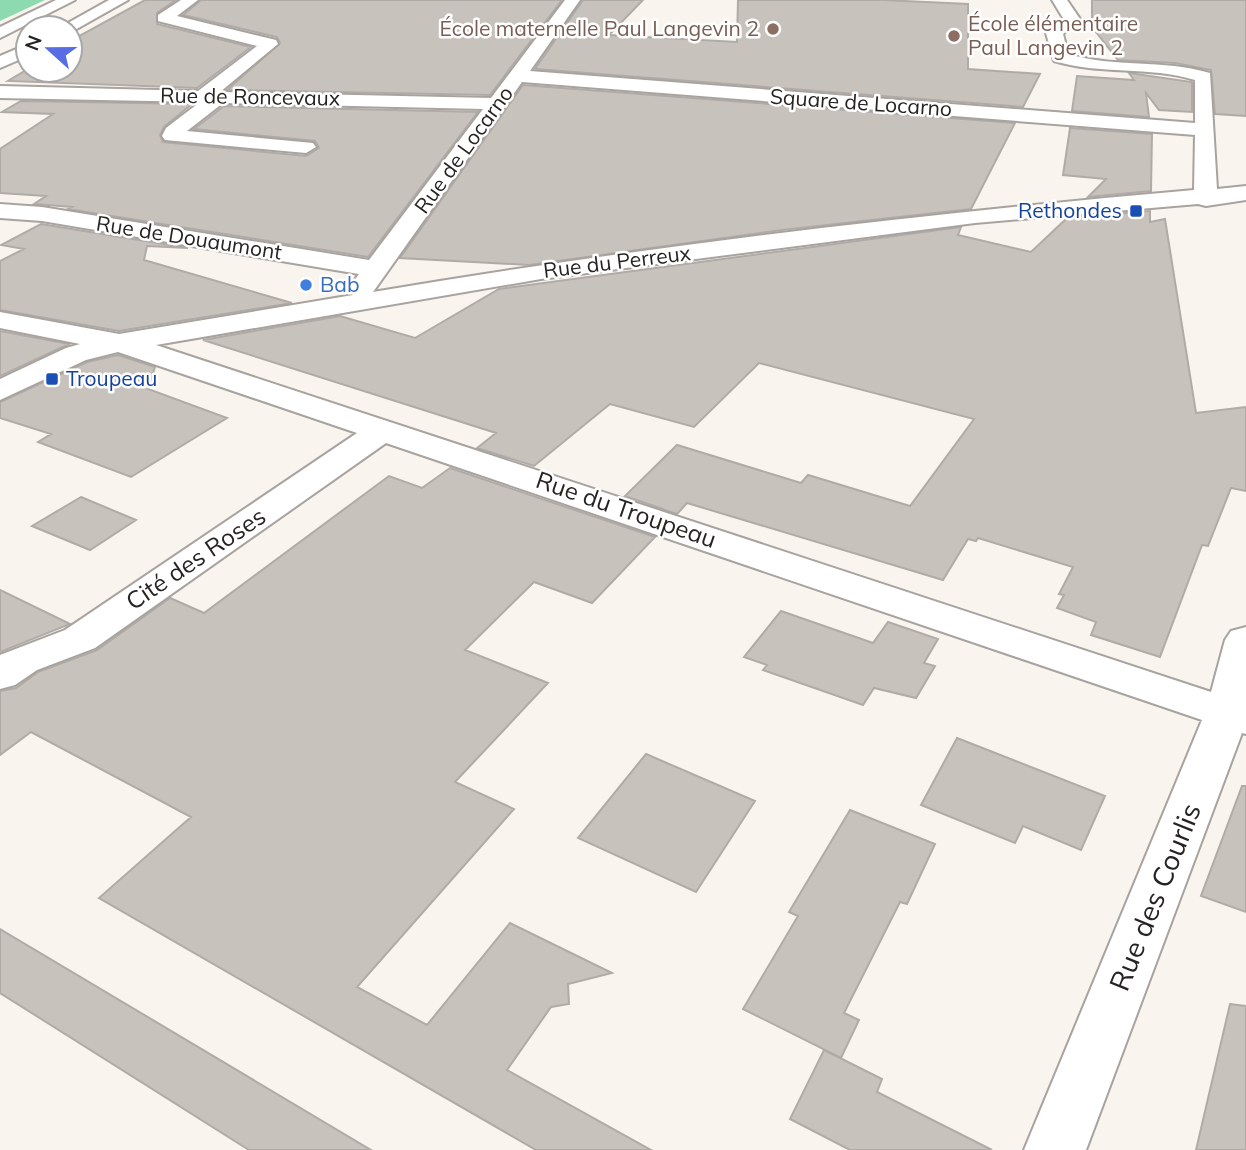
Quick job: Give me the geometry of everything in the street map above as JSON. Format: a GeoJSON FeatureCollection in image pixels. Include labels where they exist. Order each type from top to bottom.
{"type":"FeatureCollection","features":[{"type":"Feature","properties":{"kind":"street"},"geometry":{"type":"LineString","coordinates":[[0,33],[68,0]]}},
{"type":"Feature","properties":{"kind":"street"},"geometry":{"type":"LineString","coordinates":[[84,19],[121,0]]}},
{"type":"Feature","properties":{"kind":"street"},"geometry":{"type":"LineString","coordinates":[[191,0],[164,18],[270,44],[211,96],[172,136],[306,147]]}},
{"type":"Feature","properties":{"kind":"street","name":"Rue de Locarno"},"geometry":{"type":"LineString","coordinates":[[358,301],[362,288],[573,0]]}},
{"type":"Feature","properties":{"kind":"street"},"geometry":{"type":"LineString","coordinates":[[1059,0],[1072,19],[1054,33],[1060,57],[1083,64],[1176,70],[1204,77],[1206,199]]}},
{"type":"Feature","properties":{"kind":"street","name":"Square de Locarno"},"geometry":{"type":"LineString","coordinates":[[518,76],[1205,130]]}},
{"type":"Feature","properties":{"kind":"street","name":"Rue de Roncevaux"},"geometry":{"type":"LineString","coordinates":[[0,92],[499,104]]}},
{"type":"Feature","properties":{"kind":"street","name":"Rue du Perreux"},"geometry":{"type":"LineString","coordinates":[[0,391],[76,354],[119,343],[541,271],[975,216],[1062,207],[1206,199],[1246,193]]}},
{"type":"Feature","properties":{"kind":"street","name":"Rue de Douaumont"},"geometry":{"type":"LineString","coordinates":[[0,211],[43,214],[378,269]]}},
{"type":"Feature","properties":{"kind":"street","name":"Rue du Troupeau"},"geometry":{"type":"LineString","coordinates":[[0,320],[119,343],[385,429],[1236,716]]}},
{"type":"Feature","properties":{"kind":"street","name":"Cité des Roses"},"geometry":{"type":"LineString","coordinates":[[0,675],[22,660],[80,639],[385,429]]}},
{"type":"Feature","properties":{"kind":"street","name":"Rue des Courlis"},"geometry":{"type":"LineString","coordinates":[[1055,1150],[1236,716],[1246,640]]}},
{"type":"Feature","properties":{"kind":"green space"},"geometry":{"type":"Polygon","coordinates":[[[0,0],[45,0],[14,14],[0,21],[0,0]]]}},
{"type":"Feature","properties":{"kind":"building"},"geometry":{"type":"Polygon","coordinates":[[[145,0],[176,0],[157,13],[157,24],[251,47],[197,88],[84,84],[84,33],[145,0]]]}},
{"type":"Feature","properties":{"kind":"building"},"geometry":{"type":"Polygon","coordinates":[[[201,0],[562,0],[490,95],[227,90],[280,43],[277,37],[183,15],[201,0]]]}},
{"type":"Feature","properties":{"kind":"building"},"geometry":{"type":"Polygon","coordinates":[[[583,0],[643,0],[609,35],[737,42],[738,0],[883,0],[968,4],[968,69],[1040,74],[1023,107],[535,69],[583,0]]]}},
{"type":"Feature","properties":{"kind":"building"},"geometry":{"type":"Polygon","coordinates":[[[1092,0],[1246,0],[1246,116],[1215,114],[1211,70],[1175,63],[1118,60],[1092,27],[1092,0]]]}},
{"type":"Feature","properties":{"kind":"building"},"geometry":{"type":"Polygon","coordinates":[[[1129,73],[1192,82],[1192,112],[1159,110],[1146,93],[1149,117],[1072,111],[1077,76],[1134,80],[1129,73]]]}},
{"type":"Feature","properties":{"kind":"building"},"geometry":{"type":"Polygon","coordinates":[[[523,85],[1015,123],[971,209],[782,230],[529,265],[400,258],[523,85]]]}},
{"type":"Feature","properties":{"kind":"building"},"geometry":{"type":"Polygon","coordinates":[[[21,101],[192,104],[164,127],[160,135],[163,142],[306,156],[319,148],[315,141],[194,129],[224,106],[478,112],[368,257],[68,209],[72,207],[34,204],[46,196],[0,193],[0,149],[53,114],[2,112],[21,101]]]}},
{"type":"Feature","properties":{"kind":"building"},"geometry":{"type":"Polygon","coordinates":[[[1070,128],[1152,134],[1151,191],[1088,197],[1106,179],[1063,175],[1070,128]]]}},
{"type":"Feature","properties":{"kind":"building"},"geometry":{"type":"Polygon","coordinates":[[[1150,211],[1150,222],[1165,219],[1196,413],[1246,407],[1246,491],[1231,488],[1208,546],[1202,545],[1160,657],[1091,635],[1096,622],[1057,608],[1064,595],[1059,594],[1073,567],[978,538],[976,541],[968,539],[943,580],[687,503],[677,514],[625,496],[677,445],[801,483],[808,475],[910,506],[974,419],[759,363],[694,427],[610,404],[534,466],[477,448],[496,433],[203,340],[340,316],[415,338],[499,289],[961,227],[958,235],[1031,252],[1067,218],[1150,211]]]}},
{"type":"Feature","properties":{"kind":"building"},"geometry":{"type":"Polygon","coordinates":[[[41,224],[188,248],[147,246],[144,260],[292,303],[119,331],[0,310],[0,261],[24,249],[1,245],[41,224]]]}},
{"type":"Feature","properties":{"kind":"building"},"geometry":{"type":"Polygon","coordinates":[[[0,331],[69,344],[0,376],[0,331]]]}},
{"type":"Feature","properties":{"kind":"building"},"geometry":{"type":"Polygon","coordinates":[[[118,355],[155,367],[148,389],[227,418],[131,477],[38,442],[51,434],[0,418],[0,402],[87,362],[118,355]]]}},
{"type":"Feature","properties":{"kind":"building"},"geometry":{"type":"Polygon","coordinates":[[[450,468],[655,537],[592,603],[534,582],[465,650],[548,683],[455,782],[514,809],[357,987],[427,1025],[510,923],[612,973],[568,984],[569,1004],[551,1007],[507,1070],[651,1150],[536,1150],[99,898],[191,817],[31,732],[0,755],[0,691],[16,688],[38,672],[97,650],[170,598],[204,613],[389,476],[422,488],[450,468]]]}},
{"type":"Feature","properties":{"kind":"building"},"geometry":{"type":"Polygon","coordinates":[[[81,497],[136,520],[90,550],[32,526],[81,497]]]}},
{"type":"Feature","properties":{"kind":"building"},"geometry":{"type":"Polygon","coordinates":[[[0,590],[70,624],[0,652],[0,590]]]}},
{"type":"Feature","properties":{"kind":"building"},"geometry":{"type":"Polygon","coordinates":[[[781,611],[873,643],[888,622],[938,639],[924,663],[935,666],[916,698],[874,688],[863,705],[763,670],[767,665],[744,657],[781,611]]]}},
{"type":"Feature","properties":{"kind":"building"},"geometry":{"type":"Polygon","coordinates":[[[957,738],[1105,796],[1081,850],[1023,826],[1015,843],[921,805],[957,738]]]}},
{"type":"Feature","properties":{"kind":"building"},"geometry":{"type":"Polygon","coordinates":[[[646,754],[755,801],[696,892],[578,838],[646,754]]]}},
{"type":"Feature","properties":{"kind":"building"},"geometry":{"type":"Polygon","coordinates":[[[1242,786],[1246,786],[1246,912],[1201,896],[1242,786]]]}},
{"type":"Feature","properties":{"kind":"building"},"geometry":{"type":"Polygon","coordinates":[[[850,810],[935,844],[907,904],[900,902],[844,1013],[859,1020],[841,1058],[743,1009],[798,916],[789,912],[850,810]]]}},
{"type":"Feature","properties":{"kind":"building"},"geometry":{"type":"Polygon","coordinates":[[[0,929],[371,1150],[249,1150],[0,993],[0,929]]]}},
{"type":"Feature","properties":{"kind":"building"},"geometry":{"type":"Polygon","coordinates":[[[1230,1004],[1246,1006],[1246,1150],[1196,1150],[1230,1004]]]}},
{"type":"Feature","properties":{"kind":"building"},"geometry":{"type":"Polygon","coordinates":[[[824,1050],[882,1079],[877,1092],[992,1150],[850,1150],[790,1119],[824,1050]]]}},
{"type":"Feature","properties":{"kind":"place","name":"École maternelle Paul Langevin 2"},"geometry":{"type":"Point","coordinates":[773,29]}},
{"type":"Feature","properties":{"kind":"place","name":"École élémentaire Paul Langevin 2"},"geometry":{"type":"Point","coordinates":[954,36]}},
{"type":"Feature","properties":{"kind":"place","name":"Rethondes"},"geometry":{"type":"Point","coordinates":[1136,211]}},
{"type":"Feature","properties":{"kind":"place","name":"Bab"},"geometry":{"type":"Point","coordinates":[306,285]}},
{"type":"Feature","properties":{"kind":"place","name":"Troupeau"},"geometry":{"type":"Point","coordinates":[52,379]}}]}
